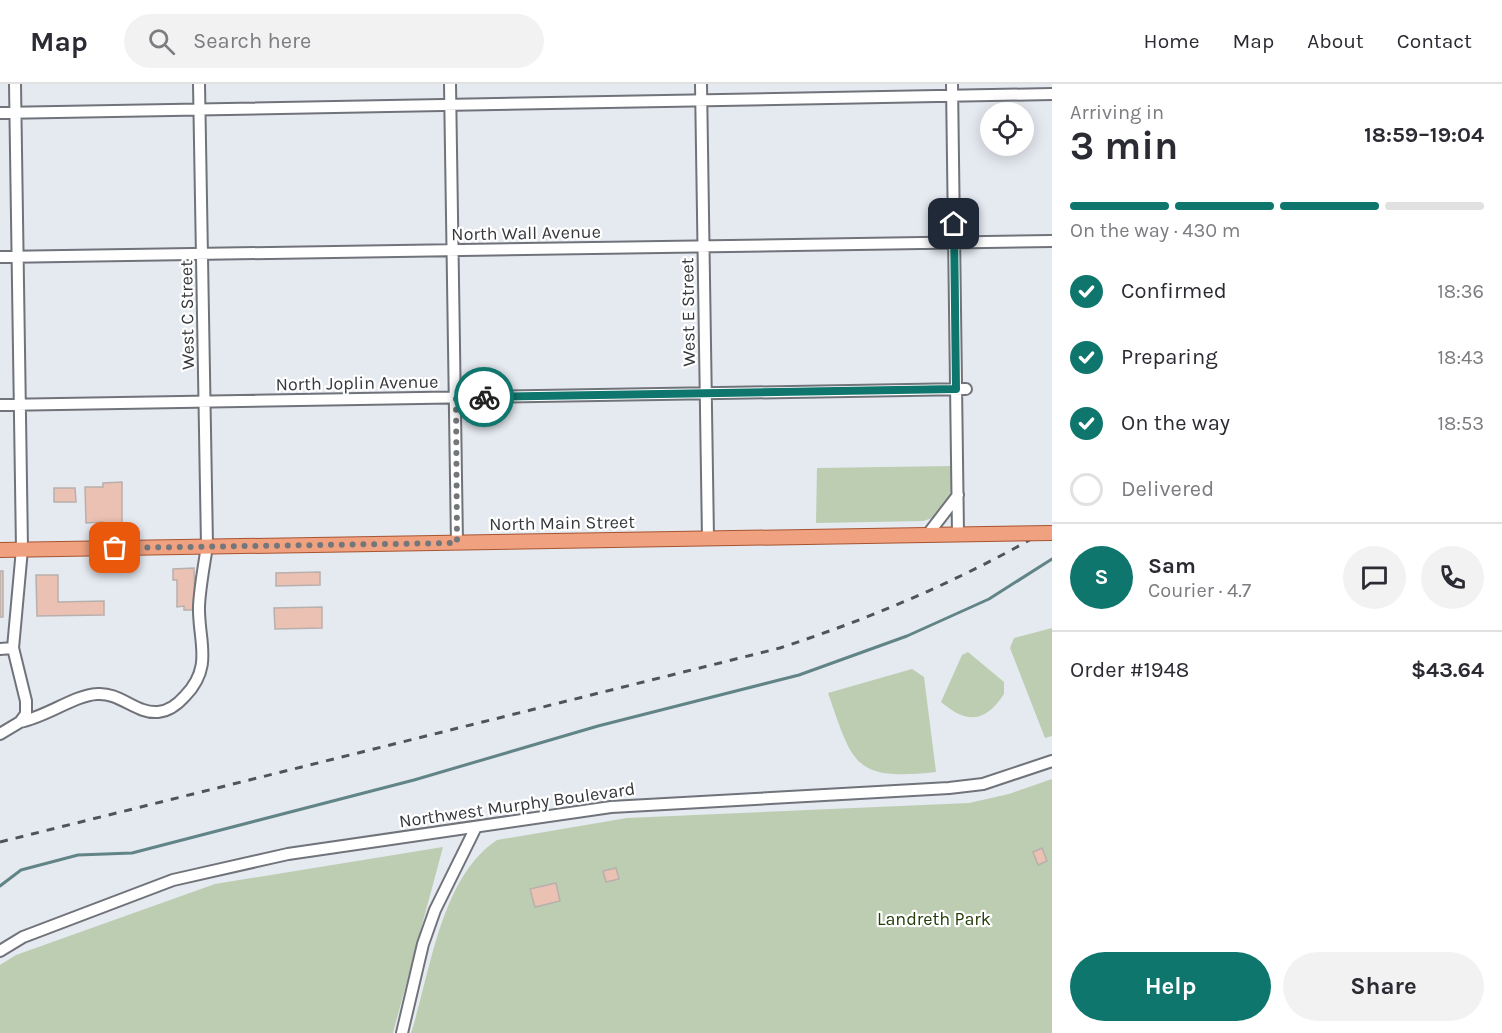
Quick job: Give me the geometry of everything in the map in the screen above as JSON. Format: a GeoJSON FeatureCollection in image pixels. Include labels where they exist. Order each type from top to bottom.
{"type":"FeatureCollection","features":[{"type":"Feature","properties":{"kind":"main road","name":"North Main Street"},"geometry":{"type":"LineString","coordinates":[[0,550],[1052,533]]}},
{"type":"Feature","properties":{"kind":"street"},"geometry":{"type":"LineString","coordinates":[[0,734],[20,722],[26,714],[26,702],[13,648],[22,549],[15,84]]}},
{"type":"Feature","properties":{"kind":"street","name":"West C Street"},"geometry":{"type":"LineString","coordinates":[[20,722],[38,718],[93,694],[122,698],[151,711],[171,708],[190,692],[200,671],[204,653],[200,596],[207,546],[199,84]]}},
{"type":"Feature","properties":{"kind":"street"},"geometry":{"type":"LineString","coordinates":[[450,84],[457,543]]}},
{"type":"Feature","properties":{"kind":"street","name":"West E Street"},"geometry":{"type":"LineString","coordinates":[[701,84],[708,539]]}},
{"type":"Feature","properties":{"kind":"street"},"geometry":{"type":"LineString","coordinates":[[952,84],[954,243],[961,389],[958,534]]}},
{"type":"Feature","properties":{"kind":"street"},"geometry":{"type":"LineString","coordinates":[[0,113],[1052,94]]}},
{"type":"Feature","properties":{"kind":"street","name":"North Wall Avenue"},"geometry":{"type":"LineString","coordinates":[[0,257],[1052,241]]}},
{"type":"Feature","properties":{"kind":"street","name":"North Joplin Avenue"},"geometry":{"type":"LineString","coordinates":[[0,405],[961,389]]}},
{"type":"Feature","properties":{"kind":"street"},"geometry":{"type":"LineString","coordinates":[[928,534],[958,495]]}},
{"type":"Feature","properties":{"kind":"street"},"geometry":{"type":"LineString","coordinates":[[0,649],[13,648]]}},
{"type":"Feature","properties":{"kind":"street","name":"Northwest Murphy Boulevard"},"geometry":{"type":"LineString","coordinates":[[0,951],[34,932],[184,877],[288,854],[655,803],[949,788],[983,784],[1052,761]]}},
{"type":"Feature","properties":{"kind":"street"},"geometry":{"type":"LineString","coordinates":[[402,1033],[423,944],[435,910],[476,827]]}},
{"type":"Feature","properties":{"kind":"green space"},"geometry":{"type":"Polygon","coordinates":[[[954,466],[953,483],[948,500],[939,513],[932,518],[923,521],[816,523],[817,468],[954,466]]]}},
{"type":"Feature","properties":{"kind":"green space"},"geometry":{"type":"Polygon","coordinates":[[[1052,628],[1052,736],[1045,738],[1010,648],[1014,638],[1052,628]]]}},
{"type":"Feature","properties":{"kind":"green space"},"geometry":{"type":"Polygon","coordinates":[[[968,652],[1004,682],[1004,694],[997,704],[990,711],[975,717],[959,714],[941,702],[962,655],[968,652]]]}},
{"type":"Feature","properties":{"kind":"green space"},"geometry":{"type":"Polygon","coordinates":[[[912,669],[924,677],[936,772],[888,774],[872,770],[861,763],[852,752],[828,693],[912,669]]]}},
{"type":"Feature","properties":{"kind":"green space","name":"Landreth Park"},"geometry":{"type":"Polygon","coordinates":[[[1052,779],[1052,1033],[411,1033],[440,928],[450,902],[462,878],[478,857],[497,840],[627,818],[969,803],[1009,794],[1052,779]]]}},
{"type":"Feature","properties":{"kind":"green space"},"geometry":{"type":"Polygon","coordinates":[[[443,847],[393,1033],[0,1033],[0,965],[16,955],[215,884],[443,847]]]}},
{"type":"Feature","properties":{"kind":"building"},"geometry":{"type":"Polygon","coordinates":[[[122,482],[122,528],[109,528],[103,522],[86,523],[85,487],[103,487],[103,483],[122,482]]]}},
{"type":"Feature","properties":{"kind":"building"},"geometry":{"type":"Polygon","coordinates":[[[54,488],[75,488],[76,502],[54,502],[54,488]]]}},
{"type":"Feature","properties":{"kind":"building"},"geometry":{"type":"Polygon","coordinates":[[[194,568],[195,610],[184,610],[184,606],[177,607],[177,580],[173,580],[173,569],[194,568]]]}},
{"type":"Feature","properties":{"kind":"building"},"geometry":{"type":"Polygon","coordinates":[[[0,571],[3,571],[3,617],[0,617],[0,571]]]}},
{"type":"Feature","properties":{"kind":"building"},"geometry":{"type":"Polygon","coordinates":[[[320,572],[320,585],[276,586],[276,573],[320,572]]]}},
{"type":"Feature","properties":{"kind":"building"},"geometry":{"type":"Polygon","coordinates":[[[36,575],[58,575],[58,602],[104,601],[104,615],[37,616],[36,575]]]}},
{"type":"Feature","properties":{"kind":"building"},"geometry":{"type":"Polygon","coordinates":[[[322,607],[322,628],[275,629],[274,608],[322,607]]]}},
{"type":"Feature","properties":{"kind":"building"},"geometry":{"type":"Polygon","coordinates":[[[1042,848],[1047,861],[1038,865],[1033,852],[1042,848]]]}},
{"type":"Feature","properties":{"kind":"building"},"geometry":{"type":"Polygon","coordinates":[[[616,868],[619,879],[606,882],[603,871],[616,868]]]}},
{"type":"Feature","properties":{"kind":"building"},"geometry":{"type":"Polygon","coordinates":[[[556,883],[560,901],[535,907],[530,889],[556,883]]]}},
{"type":"Feature","properties":{"kind":"waterway"},"geometry":{"type":"LineString","coordinates":[[0,886],[21,870],[78,855],[132,853],[414,780],[598,726],[799,675],[907,636],[989,599],[1052,559]]}},
{"type":"Feature","properties":{"kind":"railway"},"geometry":{"type":"LineString","coordinates":[[0,842],[780,648],[885,610],[953,580],[1052,527]]}},
{"type":"Feature","properties":{"kind":"way so far"},"geometry":{"type":"LineString","coordinates":[[115,548],[457,543],[456,398],[484,397]]}},
{"type":"Feature","properties":{"kind":"route"},"geometry":{"type":"LineString","coordinates":[[484,397],[956,389],[954,224]]}}]}
